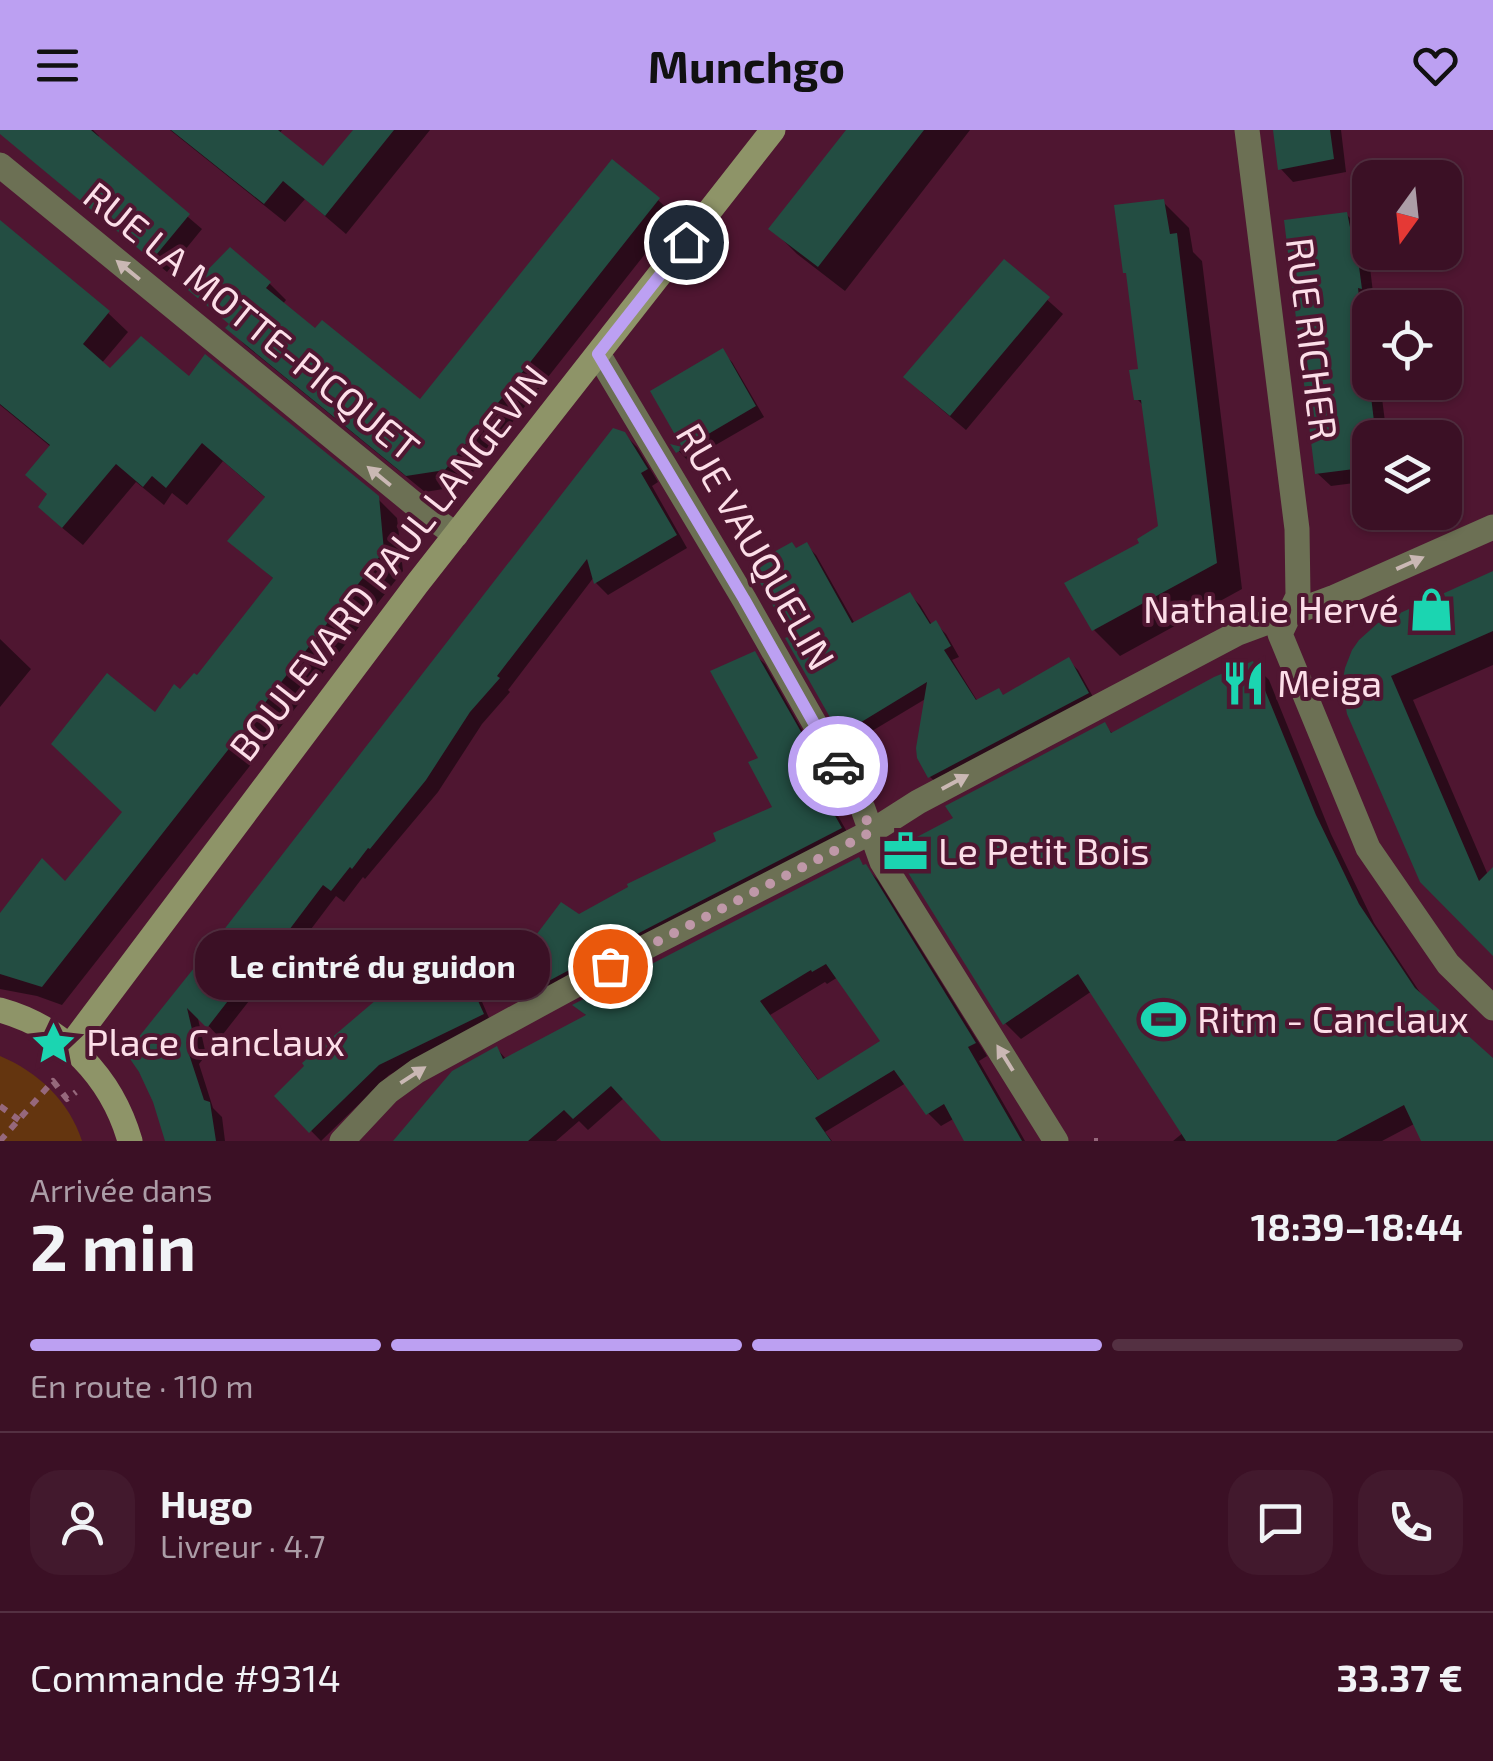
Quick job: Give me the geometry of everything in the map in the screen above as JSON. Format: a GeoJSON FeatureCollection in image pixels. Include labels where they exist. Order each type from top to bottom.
{"type":"FeatureCollection","features":[{"type":"Feature","properties":{"kind":"street","name":"BOULEVARD PAUL LANGEVIN"},"geometry":{"type":"LineString","coordinates":[[70,1046],[405,600],[773,130]]}},
{"type":"Feature","properties":{"kind":"street","name":"RUE RICHER"},"geometry":{"type":"LineString","coordinates":[[1246,130],[1297,529],[1298,596],[1280,634],[1368,848],[1448,964],[1493,1008]]}},
{"type":"Feature","properties":{"kind":"street","name":"RUE LA MOTTE-PICQUET"},"geometry":{"type":"LineString","coordinates":[[0,165],[408,500],[456,535]]}},
{"type":"Feature","properties":{"kind":"street","name":"RUE VAUQUELIN"},"geometry":{"type":"LineString","coordinates":[[598,354],[744,599],[863,810],[882,862],[1056,1141]]}},
{"type":"Feature","properties":{"kind":"street"},"geometry":{"type":"LineString","coordinates":[[342,1141],[388,1092],[417,1071],[642,949],[871,832],[918,802],[1238,633],[1493,527]]}},
{"type":"Feature","properties":{"kind":"street"},"geometry":{"type":"LineString","coordinates":[[0,1010],[36,1024],[70,1046],[93,1069],[124,1120],[130,1141]]}},
{"type":"Feature","properties":{"kind":"path"},"geometry":{"type":"LineString","coordinates":[[0,1141],[48,1085]]}},
{"type":"Feature","properties":{"kind":"path"},"geometry":{"type":"LineString","coordinates":[[0,1106],[20,1120]]}},
{"type":"Feature","properties":{"kind":"shaded area"},"geometry":{"type":"Polygon","coordinates":[[[0,1056],[27,1070],[50,1090],[69,1113],[82,1141],[0,1141],[0,1056]]]}},
{"type":"Feature","properties":{"kind":"building"},"geometry":{"type":"Polygon","coordinates":[[[0,130],[91,130],[190,214],[152,260],[0,134],[0,130]]]}},
{"type":"Feature","properties":{"kind":"building"},"geometry":{"type":"Polygon","coordinates":[[[171,130],[278,130],[323,166],[353,130],[394,130],[325,216],[283,181],[264,204],[171,130]]]}},
{"type":"Feature","properties":{"kind":"building"},"geometry":{"type":"Polygon","coordinates":[[[846,130],[924,130],[818,267],[768,229],[846,130]]]}},
{"type":"Feature","properties":{"kind":"building"},"geometry":{"type":"Polygon","coordinates":[[[1273,130],[1330,130],[1334,159],[1278,170],[1273,130]]]}},
{"type":"Feature","properties":{"kind":"building"},"geometry":{"type":"Polygon","coordinates":[[[612,159],[660,198],[445,470],[406,476],[225,328],[229,324],[188,290],[230,247],[271,282],[266,288],[315,328],[322,320],[420,399],[612,159]]]}},
{"type":"Feature","properties":{"kind":"building"},"geometry":{"type":"Polygon","coordinates":[[[1164,199],[1170,234],[1177,233],[1217,563],[1092,631],[1064,583],[1139,543],[1137,539],[1158,526],[1141,400],[1134,400],[1129,370],[1138,369],[1114,205],[1164,199]]]}},
{"type":"Feature","properties":{"kind":"building"},"geometry":{"type":"Polygon","coordinates":[[[1347,212],[1352,228],[1352,270],[1359,270],[1362,289],[1352,290],[1352,400],[1371,400],[1374,420],[1352,420],[1352,469],[1315,474],[1284,220],[1347,212]]]}},
{"type":"Feature","properties":{"kind":"building"},"geometry":{"type":"Polygon","coordinates":[[[0,220],[110,311],[83,344],[110,368],[141,336],[189,376],[205,354],[379,496],[384,551],[42,987],[0,974],[0,913],[42,858],[65,881],[122,812],[51,744],[107,673],[155,712],[174,684],[180,689],[194,673],[197,675],[273,578],[227,541],[265,497],[202,443],[166,488],[152,476],[143,487],[116,464],[62,528],[38,507],[47,494],[25,475],[50,445],[0,404],[0,220]]]}},
{"type":"Feature","properties":{"kind":"building"},"geometry":{"type":"Polygon","coordinates":[[[1004,259],[1050,297],[950,416],[903,377],[1004,259]]]}},
{"type":"Feature","properties":{"kind":"building"},"geometry":{"type":"Polygon","coordinates":[[[723,348],[756,406],[676,453],[670,444],[682,447],[650,391],[723,348]]]}},
{"type":"Feature","properties":{"kind":"building"},"geometry":{"type":"Polygon","coordinates":[[[613,428],[625,432],[648,469],[641,473],[677,535],[594,584],[587,559],[497,676],[500,678],[470,712],[426,780],[370,849],[331,891],[323,885],[207,1028],[187,1008],[195,1042],[188,1051],[204,1100],[210,1102],[216,1141],[165,1141],[153,1102],[126,1053],[613,428]]]}},
{"type":"Feature","properties":{"kind":"building"},"geometry":{"type":"Polygon","coordinates":[[[792,542],[796,548],[807,542],[852,623],[910,592],[930,624],[936,620],[951,646],[944,650],[976,700],[999,688],[1003,695],[1069,657],[1089,693],[928,778],[916,748],[927,682],[840,735],[785,638],[790,636],[750,565],[792,542]]]}},
{"type":"Feature","properties":{"kind":"building"},"geometry":{"type":"Polygon","coordinates":[[[1493,571],[1493,631],[1391,676],[1479,881],[1493,867],[1493,956],[1420,882],[1347,714],[1342,685],[1352,650],[1378,623],[1493,571]]]}},
{"type":"Feature","properties":{"kind":"building"},"geometry":{"type":"Polygon","coordinates":[[[755,651],[812,751],[802,757],[842,828],[543,984],[515,963],[561,902],[579,914],[628,887],[627,884],[716,841],[713,833],[772,807],[748,762],[758,758],[710,671],[755,651]]]}},
{"type":"Feature","properties":{"kind":"building"},"geometry":{"type":"Polygon","coordinates":[[[1253,661],[1316,815],[1359,904],[1415,988],[1493,1058],[1493,1141],[1421,1141],[1404,1105],[1336,1141],[1186,1141],[1078,974],[1003,1025],[894,849],[953,818],[945,806],[1105,722],[1111,733],[1214,677],[1253,661]]]}},
{"type":"Feature","properties":{"kind":"building"},"geometry":{"type":"Polygon","coordinates":[[[859,857],[976,1043],[968,1047],[1022,1141],[964,1141],[944,1104],[926,1115],[894,1070],[815,1118],[831,1141],[661,1141],[611,1086],[573,1119],[564,1110],[528,1141],[393,1141],[452,1071],[497,1046],[503,1059],[586,1015],[572,1005],[859,857]],[[826,964],[760,1001],[818,1080],[880,1041],[826,964]]]}},
{"type":"Feature","properties":{"kind":"building"},"geometry":{"type":"Polygon","coordinates":[[[460,961],[484,1014],[379,1065],[309,1133],[274,1096],[304,1066],[302,1063],[383,994],[387,997],[460,961]]]}},
{"type":"Feature","properties":{"kind":"way so far"},"geometry":{"type":"LineString","coordinates":[[610,966],[871,832],[838,766]]}},
{"type":"Feature","properties":{"kind":"place","name":"Nathalie Hervé"},"geometry":{"type":"Point","coordinates":[1432,610]}},
{"type":"Feature","properties":{"kind":"place","name":"Meiga"},"geometry":{"type":"Point","coordinates":[1244,684]}},
{"type":"Feature","properties":{"kind":"place","name":"Le Petit Bois"},"geometry":{"type":"Point","coordinates":[905,852]}},
{"type":"Feature","properties":{"kind":"place","name":"Le cintré du guidon"},"geometry":{"type":"Point","coordinates":[610,966]}},
{"type":"Feature","properties":{"kind":"place","name":"Ritm - Canclaux"},"geometry":{"type":"Point","coordinates":[1164,1020]}},
{"type":"Feature","properties":{"kind":"place","name":"Place Canclaux"},"geometry":{"type":"Point","coordinates":[53,1043]}},
{"type":"Feature","properties":{"kind":"route"},"geometry":{"type":"LineString","coordinates":[[686,242],[598,354],[838,766]]}}]}
